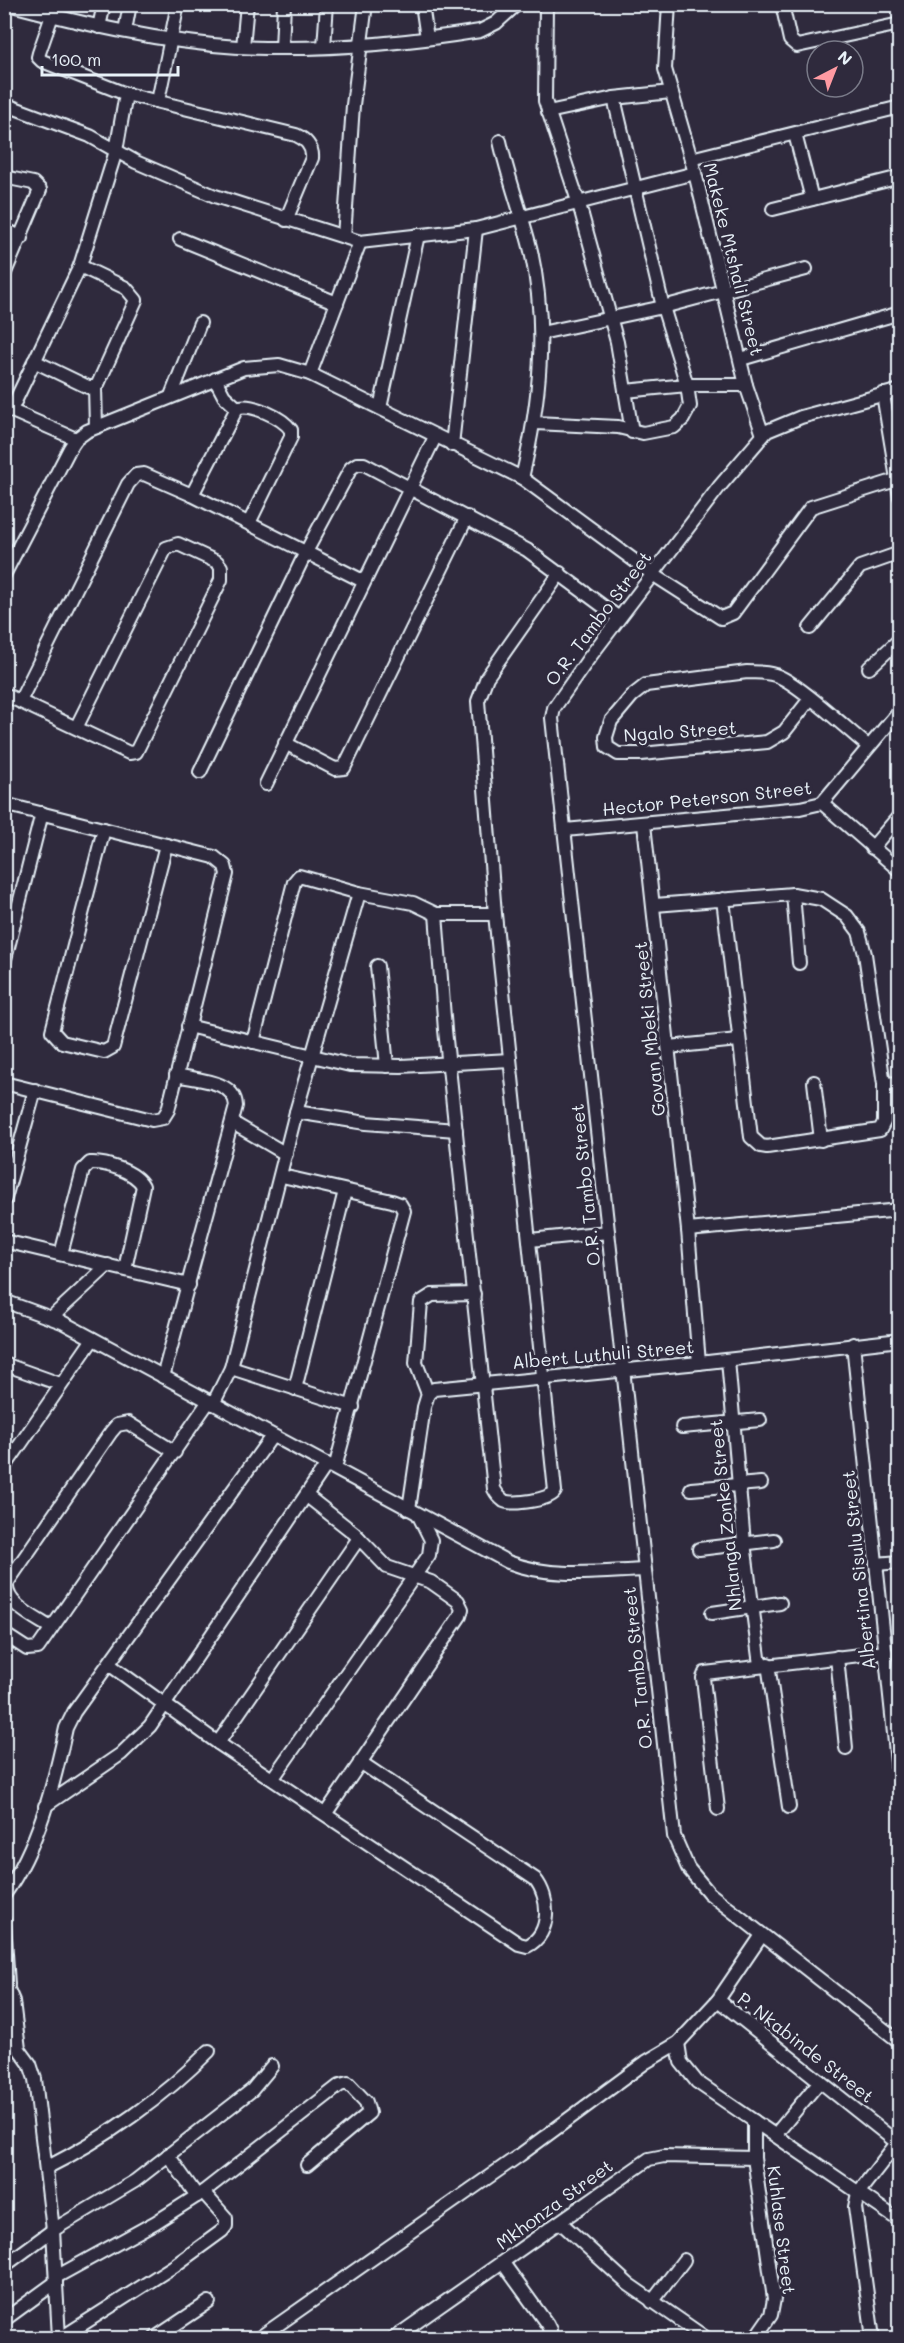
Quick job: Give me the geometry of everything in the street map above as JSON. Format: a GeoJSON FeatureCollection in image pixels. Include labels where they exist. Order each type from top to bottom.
{"type":"FeatureCollection","features":[{"type":"Feature","properties":{"kind":"street"},"geometry":{"type":"LineString","coordinates":[[4,11],[7,4],[54,10],[99,27],[243,47],[282,48],[360,45],[486,29],[517,4]]}},
{"type":"Feature","properties":{"kind":"street"},"geometry":{"type":"LineString","coordinates":[[99,27],[104,4]]}},
{"type":"Feature","properties":{"kind":"street"},"geometry":{"type":"LineString","coordinates":[[125,31],[130,4]]}},
{"type":"Feature","properties":{"kind":"street"},"geometry":{"type":"LineString","coordinates":[[158,101],[178,4]]}},
{"type":"Feature","properties":{"kind":"street"},"geometry":{"type":"LineString","coordinates":[[243,47],[247,4]]}},
{"type":"Feature","properties":{"kind":"street"},"geometry":{"type":"LineString","coordinates":[[282,48],[284,4]]}},
{"type":"Feature","properties":{"kind":"street"},"geometry":{"type":"LineString","coordinates":[[324,47],[327,4]]}},
{"type":"Feature","properties":{"kind":"street"},"geometry":{"type":"LineString","coordinates":[[344,237],[360,45],[366,4]]}},
{"type":"Feature","properties":{"kind":"street"},"geometry":{"type":"LineString","coordinates":[[422,4],[427,38]]}},
{"type":"Feature","properties":{"kind":"street"},"geometry":{"type":"LineString","coordinates":[[546,4],[544,91],[548,112],[579,204],[616,342],[632,432]]}},
{"type":"Feature","properties":{"kind":"street","name":"Makeke Mtshali Street"},"geometry":{"type":"LineString","coordinates":[[669,4],[664,55],[671,92],[695,173],[746,385],[763,435]]}},
{"type":"Feature","properties":{"kind":"street"},"geometry":{"type":"LineString","coordinates":[[783,4],[790,39],[797,46],[900,24]]}},
{"type":"Feature","properties":{"kind":"street"},"geometry":{"type":"LineString","coordinates":[[54,10],[39,53],[40,58],[126,94],[296,135],[311,147],[312,158],[286,220]]}},
{"type":"Feature","properties":{"kind":"street"},"geometry":{"type":"LineString","coordinates":[[548,112],[614,98],[671,92]]}},
{"type":"Feature","properties":{"kind":"street"},"geometry":{"type":"LineString","coordinates":[[76,439],[8,409],[80,266],[116,151],[126,94]]}},
{"type":"Feature","properties":{"kind":"street"},"geometry":{"type":"LineString","coordinates":[[535,423],[618,427],[643,433],[680,424],[690,406],[687,385],[663,306],[614,98]]}},
{"type":"Feature","properties":{"kind":"street"},"geometry":{"type":"LineString","coordinates":[[4,104],[90,136],[136,162],[215,196],[360,242],[476,229],[636,190],[695,173]]}},
{"type":"Feature","properties":{"kind":"street"},"geometry":{"type":"LineString","coordinates":[[691,159],[900,107]]}},
{"type":"Feature","properties":{"kind":"street"},"geometry":{"type":"LineString","coordinates":[[795,134],[812,198]]}},
{"type":"Feature","properties":{"kind":"street"},"geometry":{"type":"LineString","coordinates":[[500,141],[531,254],[541,333],[535,423],[522,478]]}},
{"type":"Feature","properties":{"kind":"street"},"geometry":{"type":"LineString","coordinates":[[4,177],[33,183],[40,190],[4,275]]}},
{"type":"Feature","properties":{"kind":"street"},"geometry":{"type":"LineString","coordinates":[[773,209],[900,177]]}},
{"type":"Feature","properties":{"kind":"street"},"geometry":{"type":"LineString","coordinates":[[4,229],[22,237]]}},
{"type":"Feature","properties":{"kind":"street"},"geometry":{"type":"LineString","coordinates":[[452,445],[476,229]]}},
{"type":"Feature","properties":{"kind":"street"},"geometry":{"type":"LineString","coordinates":[[380,408],[418,236]]}},
{"type":"Feature","properties":{"kind":"street"},"geometry":{"type":"LineString","coordinates":[[180,239],[338,303]]}},
{"type":"Feature","properties":{"kind":"street"},"geometry":{"type":"LineString","coordinates":[[310,374],[360,242]]}},
{"type":"Feature","properties":{"kind":"street"},"geometry":{"type":"LineString","coordinates":[[80,266],[126,288],[136,300],[95,387],[96,427]]}},
{"type":"Feature","properties":{"kind":"street"},"geometry":{"type":"LineString","coordinates":[[541,333],[663,306],[806,269]]}},
{"type":"Feature","properties":{"kind":"street"},"geometry":{"type":"LineString","coordinates":[[741,359],[900,313]]}},
{"type":"Feature","properties":{"kind":"street"},"geometry":{"type":"LineString","coordinates":[[171,396],[200,323]]}},
{"type":"Feature","properties":{"kind":"street"},"geometry":{"type":"LineString","coordinates":[[34,361],[88,387],[95,387]]}},
{"type":"Feature","properties":{"kind":"street"},"geometry":{"type":"LineString","coordinates":[[4,575],[76,439],[96,427],[171,396],[244,368],[268,364],[310,374],[522,478],[717,617],[725,618],[733,613],[811,507],[896,480]]}},
{"type":"Feature","properties":{"kind":"street"},"geometry":{"type":"LineString","coordinates":[[215,379],[224,396],[237,408]]}},
{"type":"Feature","properties":{"kind":"street"},"geometry":{"type":"LineString","coordinates":[[625,391],[687,385],[746,385]]}},
{"type":"Feature","properties":{"kind":"street","name":"O.R. Tambo Street"},"geometry":{"type":"LineString","coordinates":[[900,390],[787,421],[763,435],[719,487],[619,618],[554,708],[552,718],[644,1570],[671,1810],[678,1847],[688,1868],[709,1893],[900,2042]]}},
{"type":"Feature","properties":{"kind":"street"},"geometry":{"type":"LineString","coordinates":[[883,394],[900,497]]}},
{"type":"Feature","properties":{"kind":"street"},"geometry":{"type":"LineString","coordinates":[[237,408],[249,406],[286,424],[292,433],[249,523]]}},
{"type":"Feature","properties":{"kind":"street"},"geometry":{"type":"LineString","coordinates":[[192,495],[237,408]]}},
{"type":"Feature","properties":{"kind":"street"},"geometry":{"type":"LineString","coordinates":[[266,784],[435,437]]}},
{"type":"Feature","properties":{"kind":"street"},"geometry":{"type":"LineString","coordinates":[[200,772],[306,552],[354,465],[364,464],[519,545],[619,618]]}},
{"type":"Feature","properties":{"kind":"street"},"geometry":{"type":"LineString","coordinates":[[20,701],[130,480],[136,475],[144,474],[192,495],[363,581]]}},
{"type":"Feature","properties":{"kind":"street"},"geometry":{"type":"LineString","coordinates":[[285,743],[335,770],[344,768],[467,517]]}},
{"type":"Feature","properties":{"kind":"street"},"geometry":{"type":"LineString","coordinates":[[4,694],[20,701],[76,728],[129,753],[137,751],[221,580],[221,567],[217,562],[178,544],[166,548],[76,728]]}},
{"type":"Feature","properties":{"kind":"street"},"geometry":{"type":"LineString","coordinates":[[810,628],[854,572],[865,564],[900,553]]}},
{"type":"Feature","properties":{"kind":"street"},"geometry":{"type":"LineString","coordinates":[[436,914],[449,1064],[494,1489],[504,1501],[548,1498],[554,1494],[545,1377],[495,914],[478,701],[487,677],[560,573]]}},
{"type":"Feature","properties":{"kind":"street"},"geometry":{"type":"LineString","coordinates":[[869,668],[900,639]]}},
{"type":"Feature","properties":{"kind":"street","name":"Ngalo Street"},"geometry":{"type":"LineString","coordinates":[[810,699],[784,732],[767,742],[633,754],[618,754],[607,747],[606,737],[611,721],[632,696],[646,685],[762,672],[784,678],[810,699],[868,746]]}},
{"type":"Feature","properties":{"kind":"street"},"geometry":{"type":"LineString","coordinates":[[822,803],[900,710]]}},
{"type":"Feature","properties":{"kind":"street","name":"Hector Peterson Street"},"geometry":{"type":"LineString","coordinates":[[565,830],[800,808],[822,803],[900,871]]}},
{"type":"Feature","properties":{"kind":"street"},"geometry":{"type":"LineString","coordinates":[[4,804],[214,857],[227,869],[168,1110],[163,1118],[156,1120],[4,1083]]}},
{"type":"Feature","properties":{"kind":"street"},"geometry":{"type":"LineString","coordinates":[[4,963],[42,813]]}},
{"type":"Feature","properties":{"kind":"street"},"geometry":{"type":"LineString","coordinates":[[872,848],[900,815]]}},
{"type":"Feature","properties":{"kind":"street","name":"Govan Mbeki Street"},"geometry":{"type":"LineString","coordinates":[[644,824],[655,905],[699,1363]]}},
{"type":"Feature","properties":{"kind":"street"},"geometry":{"type":"LineString","coordinates":[[104,829],[53,1026],[58,1040],[83,1047],[104,1052],[113,1047],[166,845]]}},
{"type":"Feature","properties":{"kind":"street"},"geometry":{"type":"LineString","coordinates":[[253,1042],[295,879],[304,876],[358,893],[413,903],[436,914],[495,914]]}},
{"type":"Feature","properties":{"kind":"street"},"geometry":{"type":"LineString","coordinates":[[4,1634],[33,1650],[211,1403],[231,1368],[282,1176],[296,1112],[358,893]]}},
{"type":"Feature","properties":{"kind":"street"},"geometry":{"type":"LineString","coordinates":[[655,905],[723,899],[793,894],[812,896],[830,904],[847,916],[859,932],[866,954],[884,1084],[884,1122],[880,1130],[767,1147],[753,1141],[749,1128],[738,1040],[723,899]]}},
{"type":"Feature","properties":{"kind":"street"},"geometry":{"type":"LineString","coordinates":[[793,894],[799,963]]}},
{"type":"Feature","properties":{"kind":"street"},"geometry":{"type":"LineString","coordinates":[[377,966],[387,1066]]}},
{"type":"Feature","properties":{"kind":"street"},"geometry":{"type":"LineString","coordinates":[[188,1026],[350,1065],[387,1066],[510,1060]]}},
{"type":"Feature","properties":{"kind":"street"},"geometry":{"type":"LineString","coordinates":[[669,1047],[738,1040]]}},
{"type":"Feature","properties":{"kind":"street"},"geometry":{"type":"LineString","coordinates":[[163,1377],[233,1124],[236,1101],[228,1089],[176,1075]]}},
{"type":"Feature","properties":{"kind":"street"},"geometry":{"type":"LineString","coordinates":[[814,1082],[821,1140]]}},
{"type":"Feature","properties":{"kind":"street"},"geometry":{"type":"LineString","coordinates":[[884,1084],[900,1083]]}},
{"type":"Feature","properties":{"kind":"street"},"geometry":{"type":"LineString","coordinates":[[4,1203],[35,1090]]}},
{"type":"Feature","properties":{"kind":"street"},"geometry":{"type":"LineString","coordinates":[[296,1112],[366,1123],[456,1130]]}},
{"type":"Feature","properties":{"kind":"street"},"geometry":{"type":"LineString","coordinates":[[233,1124],[286,1154]]}},
{"type":"Feature","properties":{"kind":"street"},"geometry":{"type":"LineString","coordinates":[[61,1254],[83,1170],[90,1163],[102,1164],[134,1174],[143,1186],[125,1269]]}},
{"type":"Feature","properties":{"kind":"street"},"geometry":{"type":"LineString","coordinates":[[45,1806],[121,1754],[150,1726],[307,1496],[331,1466],[353,1407],[404,1211],[397,1203],[282,1176]]}},
{"type":"Feature","properties":{"kind":"street"},"geometry":{"type":"LineString","coordinates":[[295,1389],[345,1191]]}},
{"type":"Feature","properties":{"kind":"street"},"geometry":{"type":"LineString","coordinates":[[688,1230],[900,1210]]}},
{"type":"Feature","properties":{"kind":"street"},"geometry":{"type":"LineString","coordinates":[[530,1240],[608,1232]]}},
{"type":"Feature","properties":{"kind":"street"},"geometry":{"type":"LineString","coordinates":[[4,1240],[189,1285]]}},
{"type":"Feature","properties":{"kind":"street"},"geometry":{"type":"LineString","coordinates":[[52,1317],[108,1265]]}},
{"type":"Feature","properties":{"kind":"street"},"geometry":{"type":"LineString","coordinates":[[273,1778],[412,1576],[429,1555],[432,1545],[430,1536],[414,1511],[428,1394],[416,1363],[421,1302],[432,1295],[474,1294]]}},
{"type":"Feature","properties":{"kind":"street"},"geometry":{"type":"LineString","coordinates":[[4,1300],[52,1317],[414,1511],[489,1554],[524,1568],[555,1574],[644,1570]]}},
{"type":"Feature","properties":{"kind":"street"},"geometry":{"type":"LineString","coordinates":[[4,1468],[93,1339]]}},
{"type":"Feature","properties":{"kind":"street","name":"Albert Luthuli Street"},"geometry":{"type":"LineString","coordinates":[[428,1394],[438,1388],[484,1382],[623,1371],[900,1340]]}},
{"type":"Feature","properties":{"kind":"street","name":"Albertina Sisulu Street"},"geometry":{"type":"LineString","coordinates":[[853,1344],[886,1652],[895,1705],[900,1791]]}},
{"type":"Feature","properties":{"kind":"street","name":"Nhlanga Zonke Street"},"geometry":{"type":"LineString","coordinates":[[728,1360],[744,1543],[753,1607],[789,1807]]}},
{"type":"Feature","properties":{"kind":"street"},"geometry":{"type":"LineString","coordinates":[[4,1364],[60,1384]]}},
{"type":"Feature","properties":{"kind":"street"},"geometry":{"type":"LineString","coordinates":[[231,1368],[353,1407]]}},
{"type":"Feature","properties":{"kind":"street"},"geometry":{"type":"LineString","coordinates":[[682,1427],[760,1420]]}},
{"type":"Feature","properties":{"kind":"street"},"geometry":{"type":"LineString","coordinates":[[51,1628],[11,1600],[7,1592],[7,1583],[111,1432],[117,1425],[128,1423],[175,1452]]}},
{"type":"Feature","properties":{"kind":"street"},"geometry":{"type":"LineString","coordinates":[[4,1895],[23,1863],[45,1806],[70,1719],[272,1436]]}},
{"type":"Feature","properties":{"kind":"street"},"geometry":{"type":"LineString","coordinates":[[691,1489],[761,1483]]}},
{"type":"Feature","properties":{"kind":"street"},"geometry":{"type":"LineString","coordinates":[[307,1496],[359,1538],[387,1567],[430,1582],[453,1597],[461,1605],[462,1612],[326,1813]]}},
{"type":"Feature","properties":{"kind":"street"},"geometry":{"type":"LineString","coordinates":[[218,1743],[359,1538]]}},
{"type":"Feature","properties":{"kind":"street"},"geometry":{"type":"LineString","coordinates":[[699,1549],[774,1540]]}},
{"type":"Feature","properties":{"kind":"street"},"geometry":{"type":"LineString","coordinates":[[876,1564],[900,1562]]}},
{"type":"Feature","properties":{"kind":"street"},"geometry":{"type":"LineString","coordinates":[[712,1613],[780,1603]]}},
{"type":"Feature","properties":{"kind":"street"},"geometry":{"type":"LineString","coordinates":[[718,1809],[703,1678],[705,1673],[886,1652]]}},
{"type":"Feature","properties":{"kind":"street"},"geometry":{"type":"LineString","coordinates":[[837,1657],[846,1748]]}},
{"type":"Feature","properties":{"kind":"street"},"geometry":{"type":"LineString","coordinates":[[110,1665],[218,1743],[519,1944],[530,1945],[543,1930],[546,1917],[544,1896],[535,1879],[360,1762]]}},
{"type":"Feature","properties":{"kind":"street"},"geometry":{"type":"LineString","coordinates":[[4,1921],[6,1982],[18,2026],[19,2049],[30,2064],[35,2079],[53,2230],[60,2338],[174,2266],[226,2226],[225,2218],[200,2194],[168,2155]]}},
{"type":"Feature","properties":{"kind":"street"},"geometry":{"type":"LineString","coordinates":[[259,2338],[520,2155],[646,2062],[678,2043],[717,2000],[762,1935]]}},
{"type":"Feature","properties":{"kind":"street","name":"P. Nkabinde Street"},"geometry":{"type":"LineString","coordinates":[[717,2000],[898,2144]]}},
{"type":"Feature","properties":{"kind":"street"},"geometry":{"type":"LineString","coordinates":[[678,2043],[681,2062],[690,2077],[900,2221]]}},
{"type":"Feature","properties":{"kind":"street"},"geometry":{"type":"LineString","coordinates":[[46,2168],[82,2148],[122,2121],[193,2067],[209,2051]]}},
{"type":"Feature","properties":{"kind":"street"},"geometry":{"type":"LineString","coordinates":[[4,2266],[53,2230],[123,2190],[252,2090],[272,2066]]}},
{"type":"Feature","properties":{"kind":"street"},"geometry":{"type":"LineString","coordinates":[[776,2134],[820,2081]]}},
{"type":"Feature","properties":{"kind":"street"},"geometry":{"type":"LineString","coordinates":[[4,2320],[56,2280],[200,2194],[340,2085],[348,2083],[366,2103],[369,2113],[307,2165]]}},
{"type":"Feature","properties":{"kind":"street","name":"Kuhlase Street"},"geometry":{"type":"LineString","coordinates":[[754,2121],[754,2158],[774,2299],[771,2315],[755,2338]]}},
{"type":"Feature","properties":{"kind":"street"},"geometry":{"type":"LineString","coordinates":[[873,2338],[855,2214],[858,2193],[898,2144]]}},
{"type":"Feature","properties":{"kind":"street","name":"Mkhonza Street"},"geometry":{"type":"LineString","coordinates":[[394,2338],[652,2158],[754,2158]]}},
{"type":"Feature","properties":{"kind":"street"},"geometry":{"type":"LineString","coordinates":[[560,2222],[599,2260],[652,2302],[706,2338]]}},
{"type":"Feature","properties":{"kind":"street"},"geometry":{"type":"LineString","coordinates":[[652,2302],[684,2260]]}},
{"type":"Feature","properties":{"kind":"street"},"geometry":{"type":"LineString","coordinates":[[503,2263],[547,2324],[550,2330],[548,2338]]}},
{"type":"Feature","properties":{"kind":"street"},"geometry":{"type":"LineString","coordinates":[[155,2338],[209,2302]]}}]}
